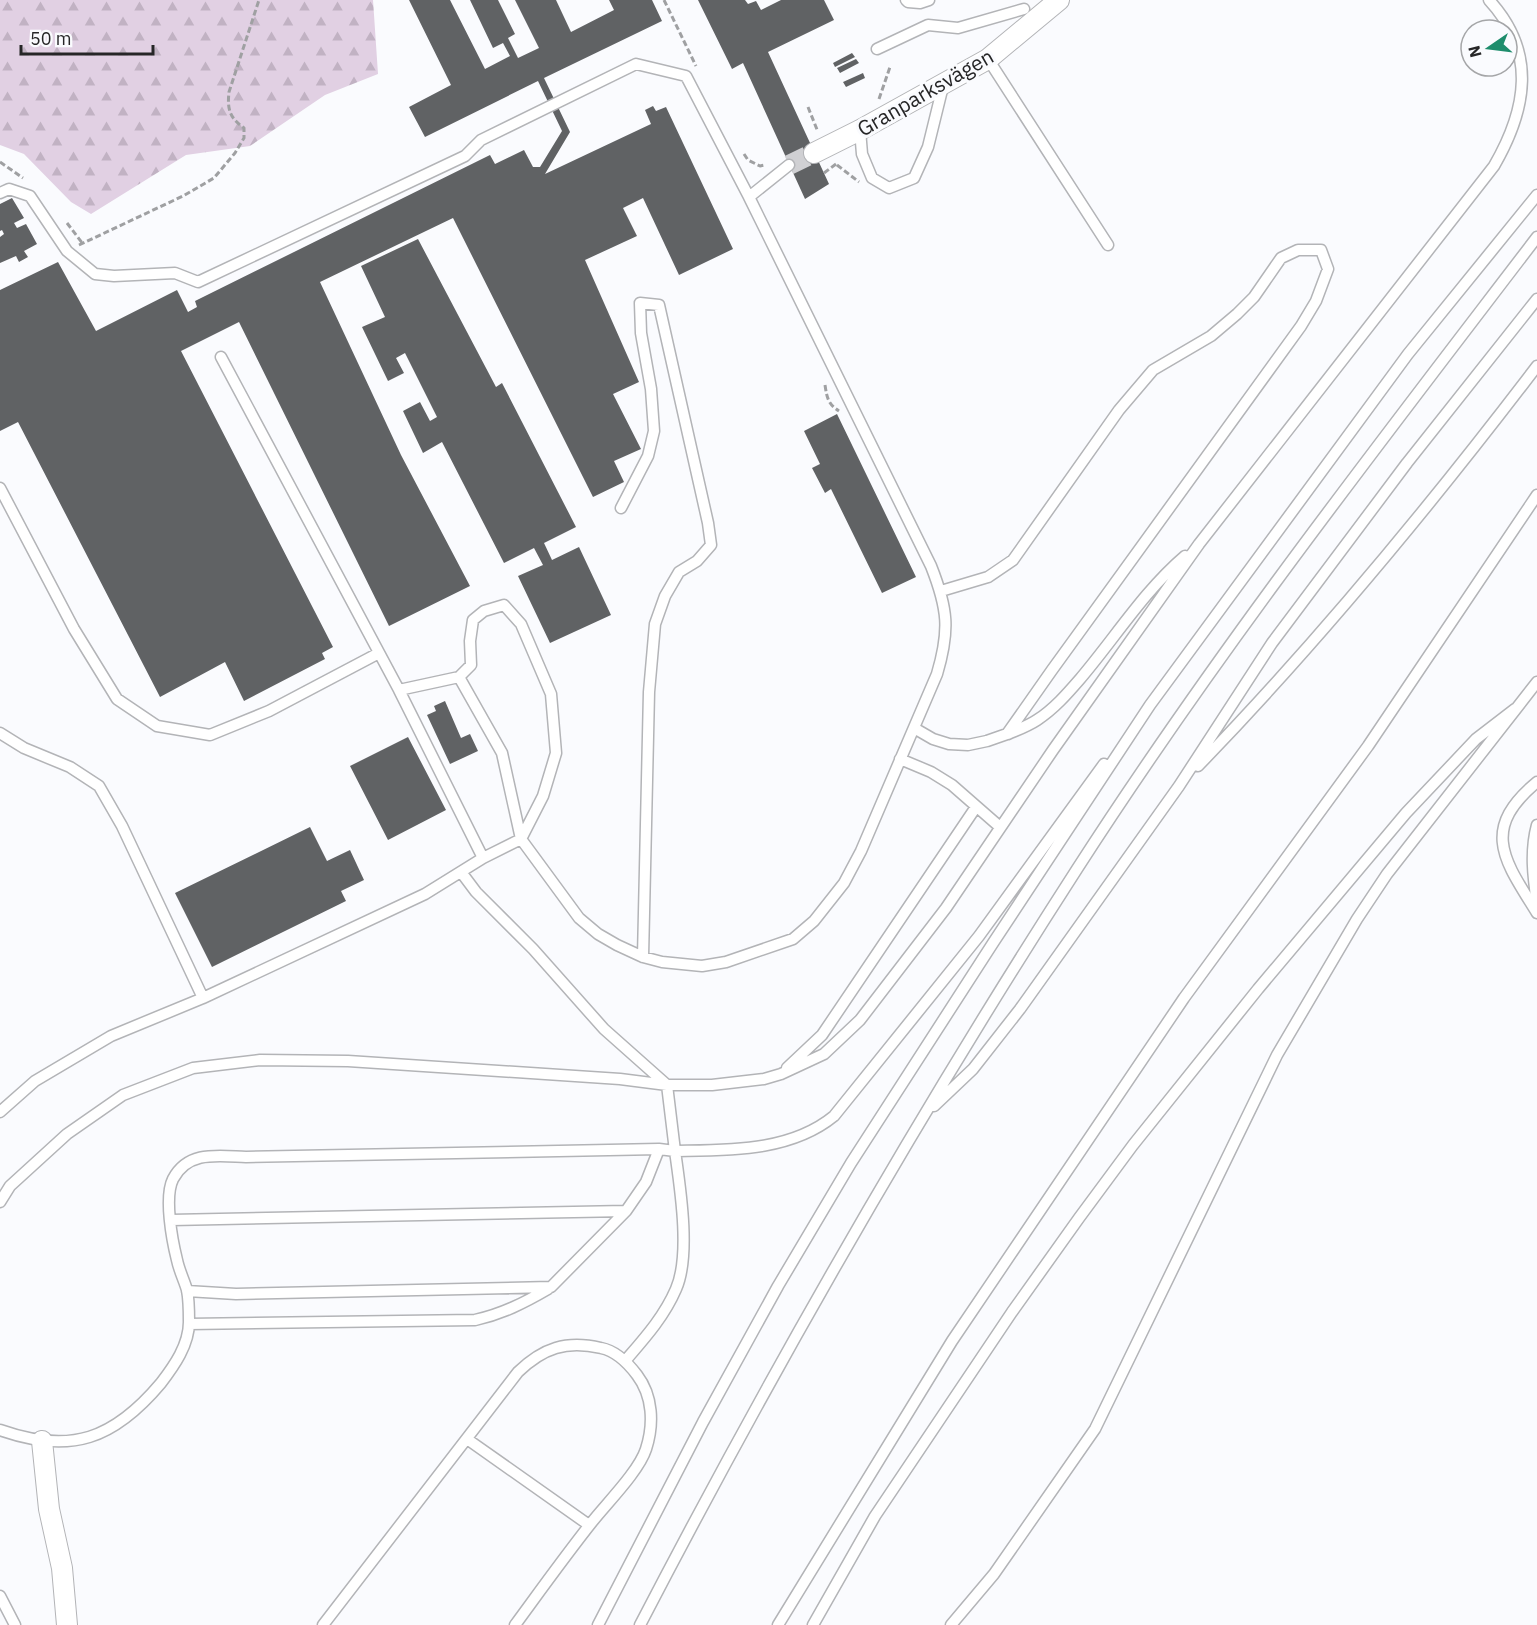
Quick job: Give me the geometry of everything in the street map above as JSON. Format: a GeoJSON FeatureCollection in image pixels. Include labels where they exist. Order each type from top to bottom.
{"type":"FeatureCollection","features":[{"type":"Feature","properties":{"kind":"street","name":"Granparksvägen"},"geometry":{"type":"LineString","coordinates":[[814,153],[943,86],[988,59],[1059,0]]}},
{"type":"Feature","properties":{"kind":"street"},"geometry":{"type":"LineString","coordinates":[[42,1441],[49,1509],[62,1568],[67,1625]]}},
{"type":"Feature","properties":{"kind":"lane"},"geometry":{"type":"LineString","coordinates":[[906,0],[920,3],[929,0]]}},
{"type":"Feature","properties":{"kind":"lane"},"geometry":{"type":"LineString","coordinates":[[0,1202],[10,1186],[67,1134],[123,1095],[193,1068],[260,1060],[348,1062],[620,1079],[668,1085],[712,1085],[764,1080],[824,1054],[860,1020],[946,908],[1000,827],[1199,544],[1494,166],[1504,148],[1521,103],[1523,77],[1520,56],[1513,36],[1504,18],[1489,0]]}},
{"type":"Feature","properties":{"kind":"lane"},"geometry":{"type":"LineString","coordinates":[[877,49],[928,24],[958,28],[1024,9]]}},
{"type":"Feature","properties":{"kind":"lane"},"geometry":{"type":"LineString","coordinates":[[988,59],[1108,245]]}},
{"type":"Feature","properties":{"kind":"lane"},"geometry":{"type":"LineString","coordinates":[[0,193],[9,189],[30,195],[67,251],[95,274],[114,276],[176,273],[198,282],[465,156],[481,140],[636,64],[686,75],[749,196],[931,566],[941,591],[947,630],[937,674],[861,851],[844,884],[814,921],[793,939],[726,962],[702,966],[662,962],[643,957],[616,945],[579,918],[521,839],[502,753],[459,677]]}},
{"type":"Feature","properties":{"kind":"lane"},"geometry":{"type":"LineString","coordinates":[[860,130],[862,154],[872,178],[889,188],[914,178],[928,147],[943,86]]}},
{"type":"Feature","properties":{"kind":"lane"},"geometry":{"type":"LineString","coordinates":[[749,196],[789,165]]}},
{"type":"Feature","properties":{"kind":"lane"},"geometry":{"type":"LineString","coordinates":[[0,1430],[18,1437],[66,1442],[88,1438],[109,1430],[144,1402],[178,1359],[189,1324],[187,1291],[177,1260],[169,1195],[172,1180],[183,1166],[196,1157],[206,1155],[270,1156],[659,1149],[725,1150],[796,1138],[834,1116],[979,936],[1083,790],[1150,705],[1408,354],[1537,195]]}},
{"type":"Feature","properties":{"kind":"lane"},"geometry":{"type":"LineString","coordinates":[[640,1625],[801,1324],[922,1117],[1078,867],[1183,713],[1296,555],[1537,237]]}},
{"type":"Feature","properties":{"kind":"lane"},"geometry":{"type":"LineString","coordinates":[[941,591],[988,577],[1013,560],[1119,410],[1153,369],[1211,336],[1237,315],[1254,297],[1281,258],[1298,250],[1321,250],[1328,269],[1316,301],[1301,326],[1007,734]]}},
{"type":"Feature","properties":{"kind":"lane"},"geometry":{"type":"LineString","coordinates":[[922,1117],[973,1069],[1020,1009],[1179,786],[1272,643],[1407,463],[1537,299]]}},
{"type":"Feature","properties":{"kind":"lane"},"geometry":{"type":"LineString","coordinates":[[621,508],[648,456],[654,431],[651,389],[641,333],[640,303],[659,305],[711,545],[698,561],[679,572],[665,596],[655,624],[649,692],[643,957]]}},
{"type":"Feature","properties":{"kind":"lane"},"geometry":{"type":"LineString","coordinates":[[221,357],[399,690],[483,858]]}},
{"type":"Feature","properties":{"kind":"lane"},"geometry":{"type":"LineString","coordinates":[[1179,786],[1262,700],[1345,604],[1487,432],[1537,366]]}},
{"type":"Feature","properties":{"kind":"lane"},"geometry":{"type":"LineString","coordinates":[[0,488],[74,629],[117,699],[157,726],[210,735],[269,711],[379,653]]}},
{"type":"Feature","properties":{"kind":"lane"},"geometry":{"type":"LineString","coordinates":[[778,1625],[951,1341],[1184,998],[1368,746],[1537,495]]}},
{"type":"Feature","properties":{"kind":"lane"},"geometry":{"type":"LineString","coordinates":[[914,728],[933,739],[949,744],[969,745],[1007,734],[1036,721],[1058,704],[1099,658],[1167,571],[1199,544]]}},
{"type":"Feature","properties":{"kind":"lane"},"geometry":{"type":"LineString","coordinates":[[0,1112],[35,1081],[111,1036],[203,998],[425,894],[483,858],[521,839],[543,796],[556,753],[551,694],[521,624],[504,605],[484,611],[473,620],[470,641],[471,665],[459,677],[399,690]]}},
{"type":"Feature","properties":{"kind":"lane"},"geometry":{"type":"LineString","coordinates":[[951,1625],[994,1574],[1095,1429],[1277,1054],[1352,928],[1387,874],[1537,682]]}},
{"type":"Feature","properties":{"kind":"lane"},"geometry":{"type":"LineString","coordinates":[[598,1625],[703,1422],[778,1287],[851,1163],[1150,705]]}},
{"type":"Feature","properties":{"kind":"lane"},"geometry":{"type":"LineString","coordinates":[[813,1625],[875,1516],[1012,1312],[1126,1154],[1244,1006],[1406,813],[1476,739],[1515,708]]}},
{"type":"Feature","properties":{"kind":"lane"},"geometry":{"type":"LineString","coordinates":[[0,733],[24,748],[70,767],[99,786],[122,826],[203,998]]}},
{"type":"Feature","properties":{"kind":"lane"},"geometry":{"type":"LineString","coordinates":[[900,759],[931,772],[952,785],[1000,827]]}},
{"type":"Feature","properties":{"kind":"lane"},"geometry":{"type":"LineString","coordinates":[[1537,782],[1514,804],[1506,818],[1503,840],[1508,866],[1537,913]]}},
{"type":"Feature","properties":{"kind":"lane"},"geometry":{"type":"LineString","coordinates":[[781,1074],[822,1035],[976,807]]}},
{"type":"Feature","properties":{"kind":"lane"},"geometry":{"type":"LineString","coordinates":[[1537,825],[1533,841],[1532,867],[1537,903]]}},
{"type":"Feature","properties":{"kind":"lane"},"geometry":{"type":"LineString","coordinates":[[461,872],[476,892],[533,949],[604,1029],[668,1085],[683,1223],[683,1252],[677,1287],[660,1317],[625,1361]]}},
{"type":"Feature","properties":{"kind":"lane"},"geometry":{"type":"LineString","coordinates":[[189,1324],[475,1320],[498,1314],[522,1304],[551,1287],[626,1211],[646,1182],[659,1149]]}},
{"type":"Feature","properties":{"kind":"lane"},"geometry":{"type":"LineString","coordinates":[[171,1220],[626,1211]]}},
{"type":"Feature","properties":{"kind":"lane"},"geometry":{"type":"LineString","coordinates":[[187,1291],[236,1294],[551,1287]]}},
{"type":"Feature","properties":{"kind":"lane"},"geometry":{"type":"LineString","coordinates":[[323,1625],[531,1358],[549,1349],[569,1345],[588,1345],[608,1350],[625,1361],[641,1381],[648,1396],[651,1415],[646,1451],[636,1468],[515,1625]]}},
{"type":"Feature","properties":{"kind":"lane"},"geometry":{"type":"LineString","coordinates":[[467,1439],[590,1525]]}},
{"type":"Feature","properties":{"kind":"lane"},"geometry":{"type":"LineString","coordinates":[[0,1596],[15,1625]]}},
{"type":"Feature","properties":{"kind":"path"},"geometry":{"type":"LineString","coordinates":[[67,251],[183,196],[214,178],[235,153],[244,138],[244,128],[230,115],[227,105],[229,92],[260,0]]}},
{"type":"Feature","properties":{"kind":"path"},"geometry":{"type":"LineString","coordinates":[[881,94],[890,67]]}},
{"type":"Feature","properties":{"kind":"path"},"geometry":{"type":"LineString","coordinates":[[742,151],[748,160],[760,166],[773,163]]}},
{"type":"Feature","properties":{"kind":"green space"},"geometry":{"type":"Polygon","coordinates":[[[0,0],[373,0],[378,74],[325,95],[250,146],[186,155],[91,214],[71,202],[24,154],[0,145],[0,0]]]}},
{"type":"Feature","properties":{"kind":"building"},"geometry":{"type":"Polygon","coordinates":[[[409,0],[450,0],[485,69],[510,56],[503,43],[493,48],[470,0],[498,0],[515,34],[508,38],[518,58],[539,48],[515,0],[556,0],[571,32],[614,10],[609,0],[652,0],[662,21],[544,78],[570,132],[545,174],[651,124],[645,110],[653,106],[656,111],[666,107],[733,249],[679,275],[643,198],[623,208],[637,236],[585,260],[639,382],[613,394],[641,449],[614,461],[624,482],[593,497],[453,218],[320,282],[401,455],[470,586],[389,626],[239,322],[181,351],[333,647],[322,653],[325,659],[244,701],[225,662],[160,697],[18,422],[0,431],[0,290],[58,262],[96,331],[177,290],[188,312],[197,307],[195,301],[490,155],[495,164],[524,150],[533,167],[540,167],[562,131],[538,81],[425,137],[409,107],[451,85],[409,0]]]}},
{"type":"Feature","properties":{"kind":"building"},"geometry":{"type":"Polygon","coordinates":[[[698,0],[745,0],[748,4],[756,1],[761,10],[781,0],[824,0],[834,20],[768,52],[829,184],[805,199],[743,63],[732,69],[698,0]]]}},
{"type":"Feature","properties":{"kind":"building"},"geometry":{"type":"Polygon","coordinates":[[[852,53],[855,57],[835,67],[833,63],[852,53]]]}},
{"type":"Feature","properties":{"kind":"building"},"geometry":{"type":"Polygon","coordinates":[[[856,59],[859,63],[840,73],[837,68],[856,59]]]}},
{"type":"Feature","properties":{"kind":"building"},"geometry":{"type":"Polygon","coordinates":[[[863,73],[865,78],[846,87],[843,82],[863,73]]]}},
{"type":"Feature","properties":{"kind":"building"},"geometry":{"type":"Polygon","coordinates":[[[12,198],[24,218],[14,223],[17,228],[26,224],[37,244],[24,251],[28,257],[19,262],[16,256],[0,263],[0,237],[4,234],[2,230],[0,231],[0,204],[12,198]]]}},
{"type":"Feature","properties":{"kind":"building"},"geometry":{"type":"Polygon","coordinates":[[[418,239],[496,387],[502,383],[576,527],[544,543],[552,560],[579,547],[611,615],[550,643],[518,576],[543,565],[534,548],[504,563],[442,442],[423,453],[403,411],[420,402],[430,421],[437,417],[405,353],[396,358],[404,373],[388,381],[362,327],[385,317],[361,266],[418,239]]]}},
{"type":"Feature","properties":{"kind":"building"},"geometry":{"type":"Polygon","coordinates":[[[837,414],[916,577],[882,593],[831,489],[825,493],[812,468],[820,464],[804,431],[837,414]]]}},
{"type":"Feature","properties":{"kind":"building"},"geometry":{"type":"Polygon","coordinates":[[[445,701],[461,738],[470,734],[478,751],[450,764],[427,715],[436,711],[434,706],[445,701]]]}},
{"type":"Feature","properties":{"kind":"building"},"geometry":{"type":"Polygon","coordinates":[[[408,737],[446,810],[388,840],[350,766],[408,737]]]}},
{"type":"Feature","properties":{"kind":"building"},"geometry":{"type":"Polygon","coordinates":[[[310,827],[327,861],[350,850],[364,880],[341,891],[346,901],[212,967],[175,893],[310,827]]]}},
{"type":"Feature","properties":{"kind":"tunnel"},"geometry":{"type":"LineString","coordinates":[[789,165],[814,153]]}}]}
